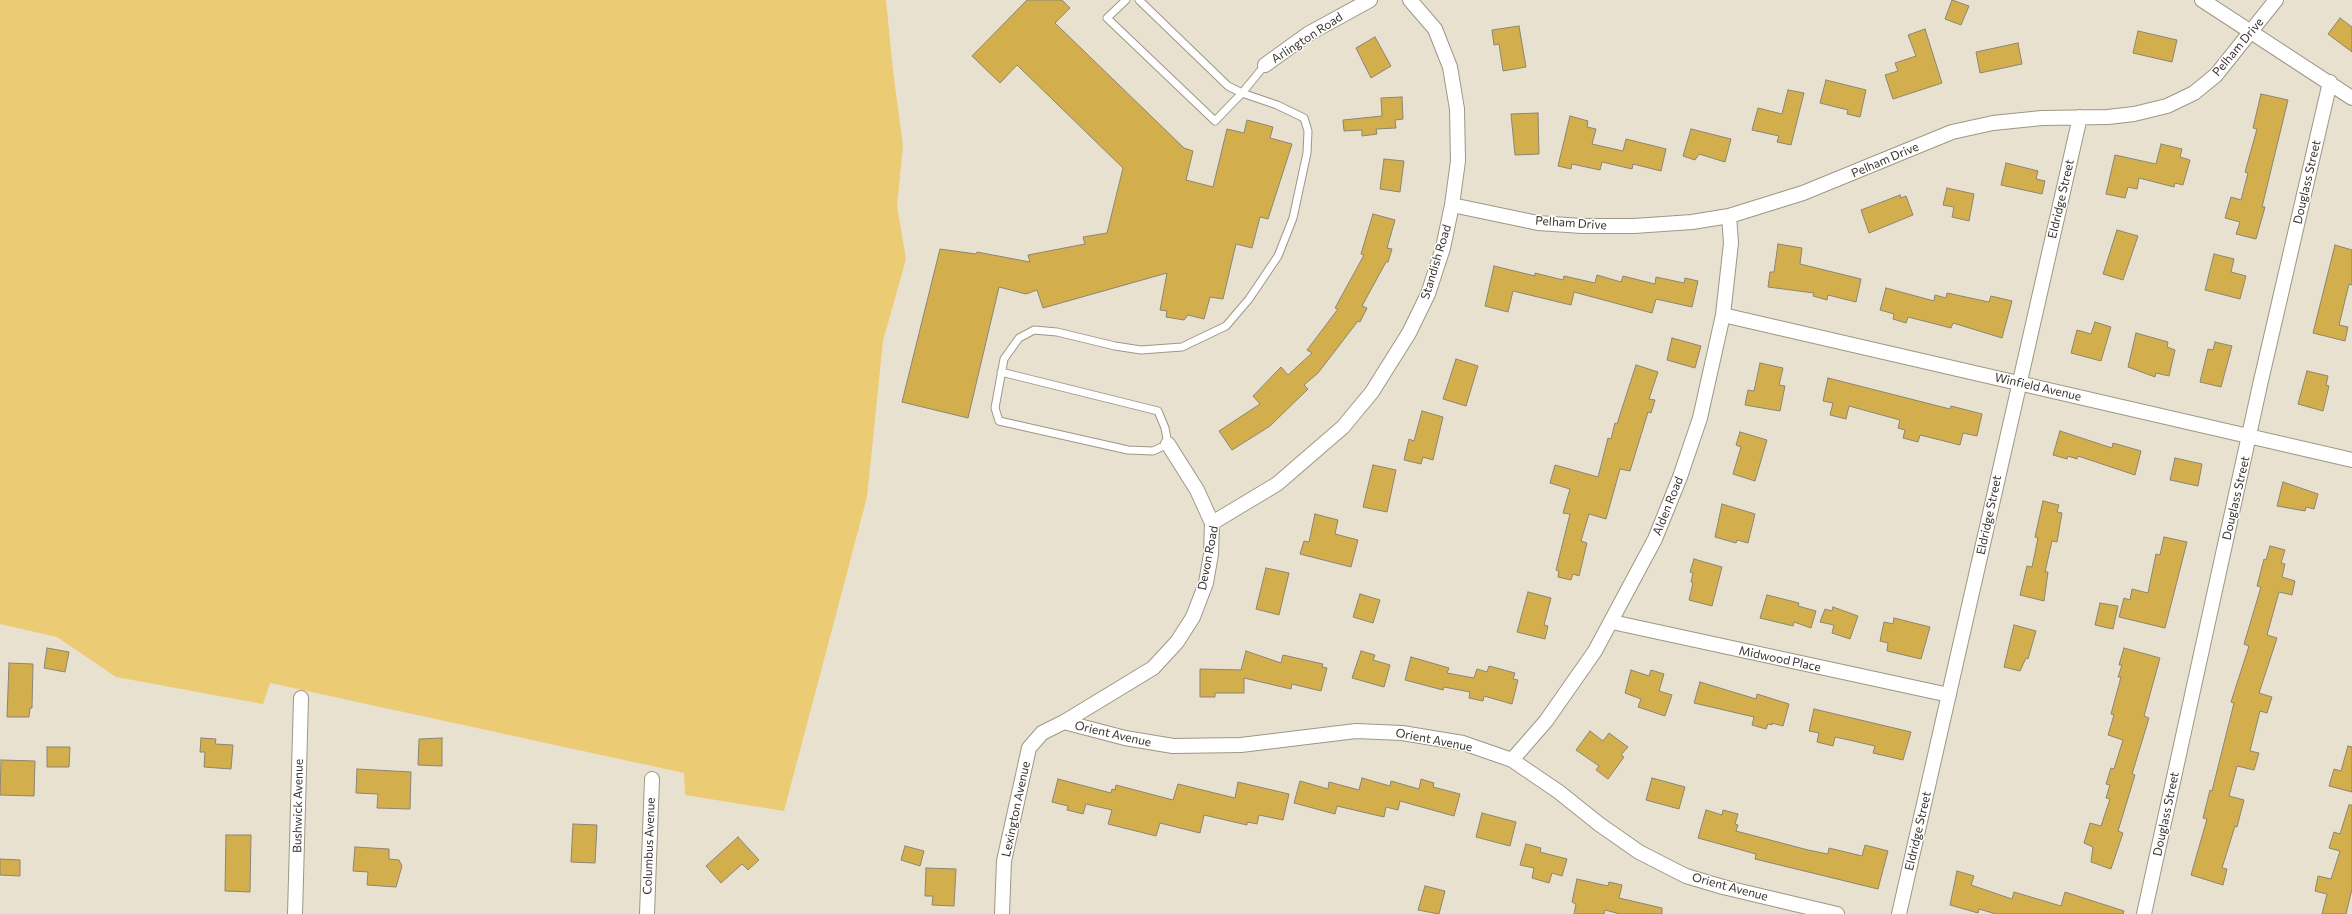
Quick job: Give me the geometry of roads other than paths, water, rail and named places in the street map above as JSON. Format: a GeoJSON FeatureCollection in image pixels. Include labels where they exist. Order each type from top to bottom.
{"type":"FeatureCollection","features":[{"type":"Feature","properties":{"kind":"street","name":"Arlington Road"},"geometry":{"type":"LineString","coordinates":[[1265,65],[1308,34],[1370,0]]}},
{"type":"Feature","properties":{"kind":"street","name":"Standish Road"},"geometry":{"type":"LineString","coordinates":[[1277,484],[1343,427],[1372,392],[1409,333],[1428,294],[1443,248],[1452,205],[1458,161],[1457,108],[1450,67],[1435,29],[1410,0]]}},
{"type":"Feature","properties":{"kind":"street"},"geometry":{"type":"LineString","coordinates":[[2202,0],[2252,31],[2352,98]]}},
{"type":"Feature","properties":{"kind":"street","name":"Pelham Drive"},"geometry":{"type":"LineString","coordinates":[[1452,205],[1538,222],[1582,226],[1634,226],[1692,222],[1730,216],[1803,193],[1952,132],[1993,123],[2042,118],[2108,117],[2134,114],[2167,106],[2194,93],[2216,75],[2276,0]]}},
{"type":"Feature","properties":{"kind":"street","name":"Douglass Street"},"geometry":{"type":"LineString","coordinates":[[2144,914],[2330,82]]}},
{"type":"Feature","properties":{"kind":"street","name":"Eldridge Street"},"geometry":{"type":"LineString","coordinates":[[1899,914],[1949,696],[2018,382],[2080,117]]}},
{"type":"Feature","properties":{"kind":"street","name":"Alden Road"},"geometry":{"type":"LineString","coordinates":[[1512,760],[1546,721],[1595,651],[1612,622],[1655,539],[1680,477],[1700,418],[1723,315],[1731,243],[1730,216]]}},
{"type":"Feature","properties":{"kind":"street","name":"Winfield Avenue"},"geometry":{"type":"LineString","coordinates":[[1723,315],[2352,460]]}},
{"type":"Feature","properties":{"kind":"street"},"geometry":{"type":"LineString","coordinates":[[1168,444],[1197,490],[1212,523]]}},
{"type":"Feature","properties":{"kind":"street","name":"Devon Road"},"geometry":{"type":"LineString","coordinates":[[1064,722],[1153,668],[1177,642],[1193,617],[1206,583],[1211,554],[1212,523],[1277,484]]}},
{"type":"Feature","properties":{"kind":"street","name":"Midwood Place"},"geometry":{"type":"LineString","coordinates":[[1612,622],[1949,696]]}},
{"type":"Feature","properties":{"kind":"street","name":"Bushwick Avenue"},"geometry":{"type":"LineString","coordinates":[[295,914],[301,698]]}},
{"type":"Feature","properties":{"kind":"street","name":"Orient Avenue"},"geometry":{"type":"LineString","coordinates":[[1064,722],[1125,738],[1173,746],[1241,745],[1356,731],[1402,733],[1463,744],[1512,760],[1559,792],[1599,824],[1639,852],[1686,876],[1723,887],[1837,914]]}},
{"type":"Feature","properties":{"kind":"street","name":"Lexington Avenue"},"geometry":{"type":"LineString","coordinates":[[1002,914],[1004,861],[1029,748],[1042,734],[1064,722]]}},
{"type":"Feature","properties":{"kind":"street","name":"Columbus Avenue"},"geometry":{"type":"LineString","coordinates":[[647,914],[652,779]]}},
{"type":"Feature","properties":{"kind":"lane"},"geometry":{"type":"LineString","coordinates":[[1126,0],[1106,18],[1215,121],[1242,93],[1265,65]]}},
{"type":"Feature","properties":{"kind":"lane"},"geometry":{"type":"LineString","coordinates":[[1001,372],[1158,411],[1165,428],[1168,444],[1153,451],[1128,450],[1000,421],[995,408],[1001,372],[1004,359],[1019,338],[1034,330],[1057,332],[1116,346],[1141,350],[1182,347],[1226,326],[1249,299],[1278,256],[1293,218],[1307,153],[1308,131],[1304,118],[1277,105],[1242,93],[1228,86],[1139,0]]}}]}
